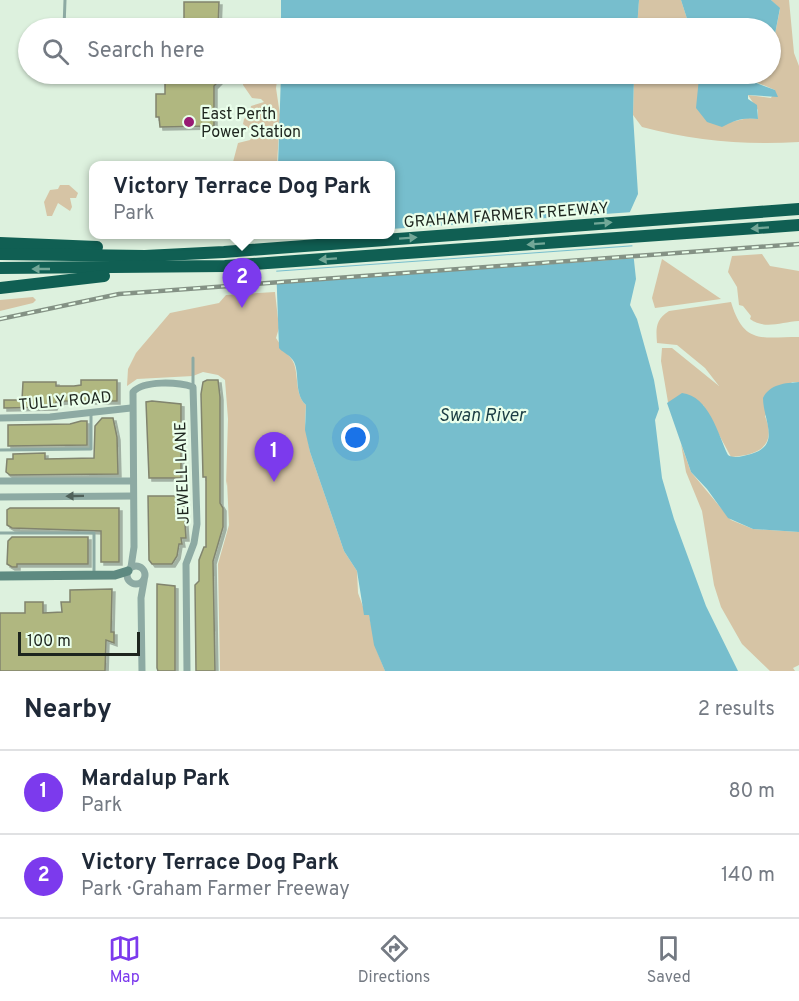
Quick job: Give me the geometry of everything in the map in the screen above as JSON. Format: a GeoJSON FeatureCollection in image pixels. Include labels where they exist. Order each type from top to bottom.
{"type":"FeatureCollection","features":[{"type":"Feature","properties":{"kind":"highway"},"geometry":{"type":"LineString","coordinates":[[719,214],[799,204]]}},
{"type":"Feature","properties":{"kind":"highway","name":"GRAHAM FARMER FREEWAY"},"geometry":{"type":"LineString","coordinates":[[395,239],[799,208]]}},
{"type":"Feature","properties":{"kind":"highway","name":"GRAHAM FARMER FREEWAY"},"geometry":{"type":"LineString","coordinates":[[0,268],[225,266],[799,225]]}},
{"type":"Feature","properties":{"kind":"highway","name":"GRAHAM FARMER FREEWAY"},"geometry":{"type":"LineString","coordinates":[[0,255],[145,256],[393,239]]}},
{"type":"Feature","properties":{"kind":"highway"},"geometry":{"type":"LineString","coordinates":[[0,243],[224,252]]}},
{"type":"Feature","properties":{"kind":"highway"},"geometry":{"type":"LineString","coordinates":[[0,288],[91,277],[225,266]]}},
{"type":"Feature","properties":{"kind":"street"},"geometry":{"type":"LineString","coordinates":[[141,598],[130,576],[134,547],[131,408],[133,392],[136,388],[174,384],[193,387]]}},
{"type":"Feature","properties":{"kind":"street","name":"JEWELL LANE"},"geometry":{"type":"LineString","coordinates":[[187,671],[186,564],[194,543],[197,524],[194,484],[193,387]]}},
{"type":"Feature","properties":{"kind":"street","name":"TULLY ROAD"},"geometry":{"type":"LineString","coordinates":[[0,418],[41,417],[131,408]]}},
{"type":"Feature","properties":{"kind":"street"},"geometry":{"type":"LineString","coordinates":[[0,481],[133,481]]}},
{"type":"Feature","properties":{"kind":"street"},"geometry":{"type":"LineString","coordinates":[[0,497],[133,496]]}},
{"type":"Feature","properties":{"kind":"street"},"geometry":{"type":"LineString","coordinates":[[134,547],[140,567],[145,573],[141,598],[142,671]]}},
{"type":"Feature","properties":{"kind":"street"},"geometry":{"type":"LineString","coordinates":[[130,576],[140,567]]}},
{"type":"Feature","properties":{"kind":"street"},"geometry":{"type":"LineString","coordinates":[[0,576],[115,575],[130,576],[144,581]]}},
{"type":"Feature","properties":{"kind":"lane"},"geometry":{"type":"LineString","coordinates":[[64,18],[65,0]]}},
{"type":"Feature","properties":{"kind":"lane"},"geometry":{"type":"LineString","coordinates":[[193,358],[193,387]]}},
{"type":"Feature","properties":{"kind":"lane"},"geometry":{"type":"LineString","coordinates":[[0,450],[91,449],[91,411]]}},
{"type":"Feature","properties":{"kind":"lane"},"geometry":{"type":"LineString","coordinates":[[0,532],[94,533],[94,575]]}},
{"type":"Feature","properties":{"kind":"shaded area"},"geometry":{"type":"Polygon","coordinates":[[[639,0],[681,0],[687,18],[638,18],[639,0]]]}},
{"type":"Feature","properties":{"kind":"shaded area"},"geometry":{"type":"Polygon","coordinates":[[[771,0],[789,0],[794,53],[799,66],[799,142],[720,141],[681,136],[642,127],[633,115],[634,84],[718,84],[731,122],[748,118],[758,119],[758,110],[748,95],[771,98],[775,90],[761,84],[781,84],[781,18],[778,18],[780,9],[771,0]]]}},
{"type":"Feature","properties":{"kind":"shaded area"},"geometry":{"type":"Polygon","coordinates":[[[277,84],[280,115],[277,161],[233,161],[238,143],[250,140],[254,135],[254,127],[248,128],[243,124],[244,119],[249,115],[251,106],[264,102],[261,99],[252,98],[243,85],[277,84]]]}},
{"type":"Feature","properties":{"kind":"shaded area"},"geometry":{"type":"Polygon","coordinates":[[[60,185],[69,185],[78,193],[76,198],[70,198],[72,207],[70,211],[58,203],[52,216],[47,216],[44,202],[50,190],[58,189],[60,185]]]}},
{"type":"Feature","properties":{"kind":"shaded area"},"geometry":{"type":"Polygon","coordinates":[[[762,254],[770,266],[799,271],[799,321],[761,324],[750,319],[751,316],[743,306],[739,305],[737,287],[728,272],[732,256],[762,254]]]}},
{"type":"Feature","properties":{"kind":"shaded area"},"geometry":{"type":"Polygon","coordinates":[[[662,259],[721,299],[655,308],[652,298],[662,259]]]}},
{"type":"Feature","properties":{"kind":"shaded area"},"geometry":{"type":"Polygon","coordinates":[[[275,292],[279,328],[276,338],[294,364],[299,392],[306,405],[305,422],[310,452],[344,551],[357,571],[358,593],[366,615],[369,615],[377,651],[385,671],[220,671],[218,564],[229,525],[227,481],[226,486],[228,419],[225,380],[218,375],[203,372],[193,376],[137,379],[127,386],[128,369],[136,353],[170,313],[219,303],[226,295],[275,292]]]}},
{"type":"Feature","properties":{"kind":"shaded area"},"geometry":{"type":"Polygon","coordinates":[[[33,297],[36,300],[33,303],[0,311],[0,300],[33,297]]]}},
{"type":"Feature","properties":{"kind":"shaded area"},"geometry":{"type":"Polygon","coordinates":[[[731,302],[736,316],[748,332],[764,337],[799,337],[799,382],[792,382],[765,416],[769,435],[763,447],[750,454],[731,457],[703,405],[668,402],[661,361],[662,348],[672,348],[719,386],[705,368],[677,345],[657,343],[656,333],[659,321],[669,311],[731,302]]]}},
{"type":"Feature","properties":{"kind":"shaded area"},"geometry":{"type":"Polygon","coordinates":[[[681,444],[691,472],[731,520],[753,529],[799,532],[799,665],[793,668],[795,671],[770,671],[742,644],[721,607],[714,585],[702,511],[686,472],[681,444]]]}},
{"type":"Feature","properties":{"kind":"water"},"geometry":{"type":"Polygon","coordinates":[[[281,0],[639,0],[638,18],[281,18],[281,0]]]}},
{"type":"Feature","properties":{"kind":"water"},"geometry":{"type":"Polygon","coordinates":[[[681,0],[771,0],[780,8],[778,18],[687,18],[681,0]]]}},
{"type":"Feature","properties":{"kind":"water","name":"Swan River"},"geometry":{"type":"Polygon","coordinates":[[[281,84],[634,84],[633,115],[638,194],[629,214],[636,279],[630,305],[637,319],[654,380],[659,409],[655,420],[662,478],[674,519],[706,606],[738,671],[385,671],[374,645],[369,615],[364,615],[357,571],[344,551],[310,452],[305,430],[306,405],[299,394],[296,368],[291,358],[279,348],[275,239],[395,239],[395,161],[278,161],[281,84]]]}},
{"type":"Feature","properties":{"kind":"water"},"geometry":{"type":"Polygon","coordinates":[[[698,84],[759,84],[775,90],[778,97],[748,95],[748,99],[757,105],[758,119],[739,120],[722,127],[707,122],[696,108],[698,84]]]}},
{"type":"Feature","properties":{"kind":"water"},"geometry":{"type":"Polygon","coordinates":[[[799,382],[799,532],[753,529],[728,518],[707,489],[691,472],[667,403],[682,393],[699,401],[711,417],[728,455],[739,457],[760,450],[766,445],[769,431],[763,398],[766,393],[778,385],[799,382]]]}},
{"type":"Feature","properties":{"kind":"pier"},"geometry":{"type":"Polygon","coordinates":[[[633,212],[636,245],[272,271],[272,239],[395,239],[395,229],[633,212]]]}},
{"type":"Feature","properties":{"kind":"pier"},"geometry":{"type":"Polygon","coordinates":[[[637,246],[638,258],[272,284],[272,272],[637,246]]]}},
{"type":"Feature","properties":{"kind":"building"},"geometry":{"type":"Polygon","coordinates":[[[184,2],[219,2],[218,18],[184,18],[184,2]]]}},
{"type":"Feature","properties":{"kind":"building","name":"East Perth Power Station"},"geometry":{"type":"Polygon","coordinates":[[[165,84],[216,84],[214,86],[214,126],[160,127],[159,117],[156,117],[156,94],[165,94],[165,84]]]}},
{"type":"Feature","properties":{"kind":"building"},"geometry":{"type":"Polygon","coordinates":[[[81,380],[117,380],[117,401],[65,401],[56,402],[54,407],[4,408],[4,400],[22,400],[23,382],[56,382],[56,386],[74,386],[81,385],[81,380]]]}},
{"type":"Feature","properties":{"kind":"building"},"geometry":{"type":"Polygon","coordinates":[[[218,380],[220,397],[220,503],[223,508],[223,527],[213,561],[215,671],[196,671],[195,585],[199,581],[199,560],[206,547],[206,477],[203,477],[201,394],[203,382],[218,380]]]}},
{"type":"Feature","properties":{"kind":"building"},"geometry":{"type":"Polygon","coordinates":[[[146,402],[181,404],[181,478],[149,478],[146,402]]]}},
{"type":"Feature","properties":{"kind":"building"},"geometry":{"type":"Polygon","coordinates":[[[102,418],[113,418],[117,437],[118,474],[10,475],[6,472],[7,459],[13,459],[13,454],[45,453],[45,459],[94,458],[95,426],[102,418]]]}},
{"type":"Feature","properties":{"kind":"building"},"geometry":{"type":"Polygon","coordinates":[[[87,421],[87,445],[8,446],[8,425],[70,424],[87,421]]]}},
{"type":"Feature","properties":{"kind":"building"},"geometry":{"type":"Polygon","coordinates":[[[148,496],[183,496],[186,538],[181,538],[182,544],[179,544],[177,556],[172,564],[152,564],[149,560],[148,496]]]}},
{"type":"Feature","properties":{"kind":"building"},"geometry":{"type":"Polygon","coordinates":[[[10,508],[119,508],[119,562],[101,562],[101,531],[12,528],[7,525],[7,510],[10,508]]]}},
{"type":"Feature","properties":{"kind":"building"},"geometry":{"type":"Polygon","coordinates":[[[12,537],[88,537],[88,564],[17,564],[17,567],[12,567],[7,564],[8,541],[12,537]]]}},
{"type":"Feature","properties":{"kind":"building"},"geometry":{"type":"Polygon","coordinates":[[[157,584],[175,586],[175,671],[158,671],[157,668],[157,584]]]}},
{"type":"Feature","properties":{"kind":"building"},"geometry":{"type":"Polygon","coordinates":[[[112,589],[111,632],[114,632],[114,643],[106,640],[105,671],[0,671],[0,613],[25,613],[25,602],[43,602],[43,613],[62,612],[61,602],[70,602],[70,590],[112,589]]]}},
{"type":"Feature","properties":{"kind":"railway"},"geometry":{"type":"LineString","coordinates":[[0,319],[119,294],[799,244]]}},
{"type":"Feature","properties":{"kind":"place","name":"East Perth Power Station"},"geometry":{"type":"Point","coordinates":[189,122]}},
{"type":"Feature","properties":{"kind":"place","name":"Victory Terrace Dog Park"},"geometry":{"type":"Point","coordinates":[242,308]}},
{"type":"Feature","properties":{"kind":"place","name":"Mardalup Park"},"geometry":{"type":"Point","coordinates":[274,482]}}]}
